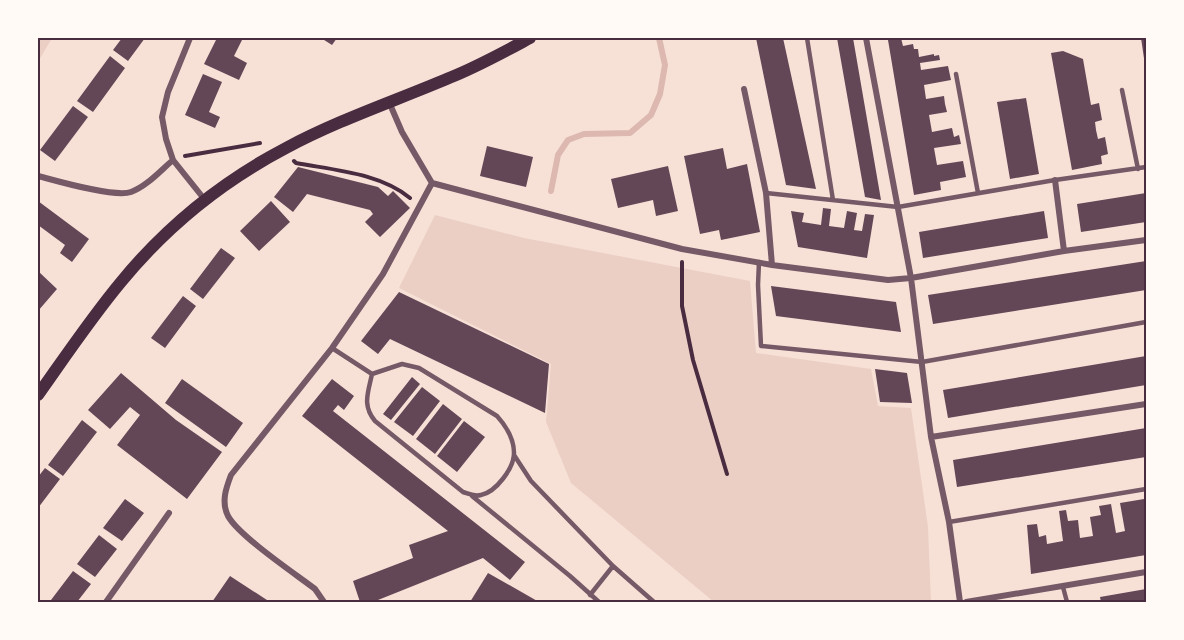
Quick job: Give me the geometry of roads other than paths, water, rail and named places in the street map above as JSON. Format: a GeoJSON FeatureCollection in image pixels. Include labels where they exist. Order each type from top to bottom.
{"type":"FeatureCollection","features":[{"type":"Feature","properties":{"kind":"main road"},"geometry":{"type":"LineString","coordinates":[[38,395],[121,282],[156,243],[205,200],[286,147],[451,78],[530,38]]}},
{"type":"Feature","properties":{"kind":"street"},"geometry":{"type":"LineString","coordinates":[[190,38],[168,92],[162,117],[173,160],[205,200]]}},
{"type":"Feature","properties":{"kind":"street"},"geometry":{"type":"LineString","coordinates":[[867,38],[911,278],[931,437],[949,522],[960,603]]}},
{"type":"Feature","properties":{"kind":"street"},"geometry":{"type":"LineString","coordinates":[[744,89],[766,194],[772,265]]}},
{"type":"Feature","properties":{"kind":"street"},"geometry":{"type":"LineString","coordinates":[[389,102],[402,132],[432,183],[682,249],[772,265],[888,280],[1146,240]]}},
{"type":"Feature","properties":{"kind":"street"},"geometry":{"type":"LineString","coordinates":[[38,176],[112,193],[130,193],[146,183],[173,160]]}},
{"type":"Feature","properties":{"kind":"street"},"geometry":{"type":"LineString","coordinates":[[1055,180],[1064,251]]}},
{"type":"Feature","properties":{"kind":"street"},"geometry":{"type":"LineString","coordinates":[[324,603],[315,590],[239,529],[228,514],[224,494],[231,475],[332,348],[383,274],[432,183]]}},
{"type":"Feature","properties":{"kind":"street"},"geometry":{"type":"LineString","coordinates":[[931,437],[1146,404]]}},
{"type":"Feature","properties":{"kind":"street"},"geometry":{"type":"LineString","coordinates":[[106,603],[169,513]]}},
{"type":"Feature","properties":{"kind":"street"},"geometry":{"type":"LineString","coordinates":[[966,603],[1146,572]]}},
{"type":"Feature","properties":{"kind":"lane"},"geometry":{"type":"LineString","coordinates":[[807,38],[833,200]]}},
{"type":"Feature","properties":{"kind":"lane"},"geometry":{"type":"LineString","coordinates":[[956,74],[978,193]]}},
{"type":"Feature","properties":{"kind":"lane"},"geometry":{"type":"LineString","coordinates":[[1122,90],[1138,169]]}},
{"type":"Feature","properties":{"kind":"lane"},"geometry":{"type":"LineString","coordinates":[[766,194],[898,207],[1146,167]]}},
{"type":"Feature","properties":{"kind":"lane"},"geometry":{"type":"LineString","coordinates":[[759,262],[761,346],[922,363],[1146,322]]}},
{"type":"Feature","properties":{"kind":"lane"},"geometry":{"type":"LineString","coordinates":[[332,348],[372,374]]}},
{"type":"Feature","properties":{"kind":"lane"},"geometry":{"type":"LineString","coordinates":[[372,374],[402,364],[419,368],[497,416],[506,427],[512,440],[514,455],[531,481],[613,566],[654,603]]}},
{"type":"Feature","properties":{"kind":"lane"},"geometry":{"type":"LineString","coordinates":[[372,374],[367,402],[369,413],[375,421],[463,492],[472,496],[599,603]]}},
{"type":"Feature","properties":{"kind":"lane"},"geometry":{"type":"LineString","coordinates":[[472,496],[481,496],[489,492],[509,470],[514,455]]}},
{"type":"Feature","properties":{"kind":"lane"},"geometry":{"type":"LineString","coordinates":[[949,522],[1146,489]]}},
{"type":"Feature","properties":{"kind":"lane"},"geometry":{"type":"LineString","coordinates":[[590,595],[613,566]]}},
{"type":"Feature","properties":{"kind":"lane"},"geometry":{"type":"LineString","coordinates":[[1063,587],[1067,603]]}},
{"type":"Feature","properties":{"kind":"waterway"},"geometry":{"type":"LineString","coordinates":[[551,191],[558,155],[568,140],[584,134],[630,133],[651,115],[660,94],[665,65],[659,38]]}}]}
